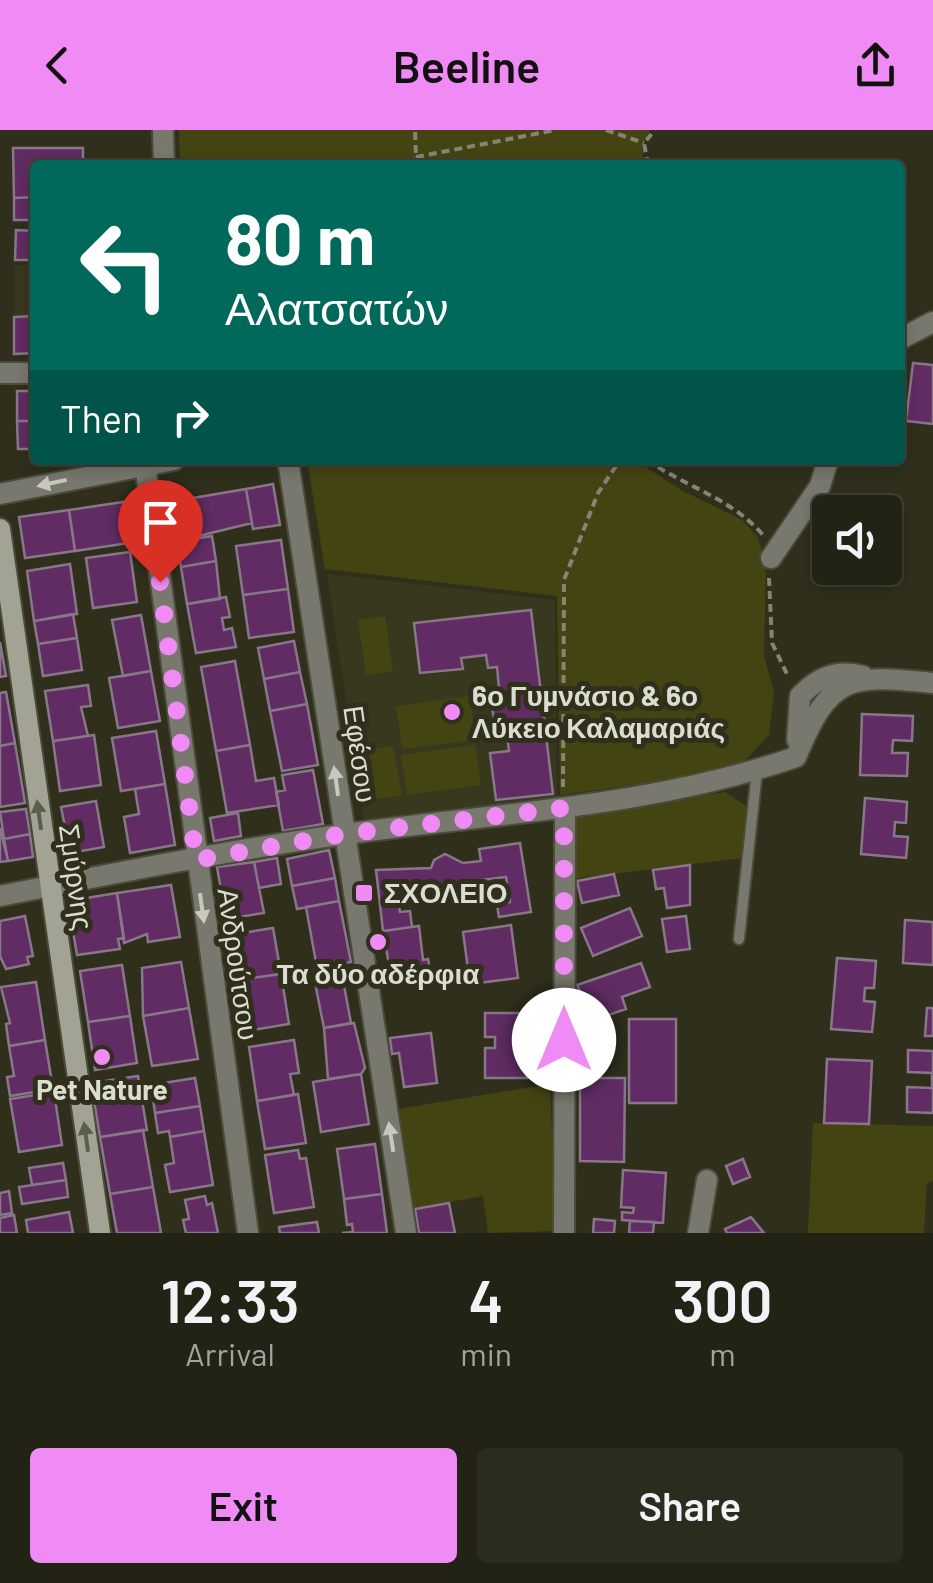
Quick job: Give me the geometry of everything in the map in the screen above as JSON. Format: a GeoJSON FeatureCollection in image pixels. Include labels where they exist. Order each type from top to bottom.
{"type":"FeatureCollection","features":[{"type":"Feature","properties":{"kind":"main road","name":"Σμύρνης"},"geometry":{"type":"LineString","coordinates":[[0,529],[100,1233]]}},
{"type":"Feature","properties":{"kind":"street"},"geometry":{"type":"LineString","coordinates":[[163,130],[164,160]]}},
{"type":"Feature","properties":{"kind":"street"},"geometry":{"type":"LineString","coordinates":[[905,336],[933,322]]}},
{"type":"Feature","properties":{"kind":"street"},"geometry":{"type":"LineString","coordinates":[[0,373],[30,373]]}},
{"type":"Feature","properties":{"kind":"street"},"geometry":{"type":"LineString","coordinates":[[0,494],[140,465]]}},
{"type":"Feature","properties":{"kind":"street","name":"Ανδρούτσου"},"geometry":{"type":"LineString","coordinates":[[145,465],[248,1233]]}},
{"type":"Feature","properties":{"kind":"street","name":"Εφέσου"},"geometry":{"type":"LineString","coordinates":[[289,465],[406,1233]]}},
{"type":"Feature","properties":{"kind":"street"},"geometry":{"type":"LineString","coordinates":[[771,558],[820,486],[826,465]]}},
{"type":"Feature","properties":{"kind":"street"},"geometry":{"type":"LineString","coordinates":[[796,757],[800,696],[828,676],[847,672],[933,683]]}},
{"type":"Feature","properties":{"kind":"street"},"geometry":{"type":"LineString","coordinates":[[0,896],[344,834],[564,808],[713,783],[796,757],[819,706],[837,689],[870,677]]}},
{"type":"Feature","properties":{"kind":"street"},"geometry":{"type":"LineString","coordinates":[[564,808],[564,1233]]}},
{"type":"Feature","properties":{"kind":"street"},"geometry":{"type":"LineString","coordinates":[[698,1233],[708,1180]]}},
{"type":"Feature","properties":{"kind":"lane"},"geometry":{"type":"LineString","coordinates":[[740,938],[757,770]]}},
{"type":"Feature","properties":{"kind":"path"},"geometry":{"type":"LineString","coordinates":[[414,130],[414,160]]}},
{"type":"Feature","properties":{"kind":"path"},"geometry":{"type":"LineString","coordinates":[[416,157],[556,130]]}},
{"type":"Feature","properties":{"kind":"path"},"geometry":{"type":"LineString","coordinates":[[606,130],[644,143]]}},
{"type":"Feature","properties":{"kind":"path"},"geometry":{"type":"LineString","coordinates":[[647,160],[644,143],[654,130]]}},
{"type":"Feature","properties":{"kind":"path"},"geometry":{"type":"LineString","coordinates":[[564,808],[564,580],[598,492],[617,465]]}},
{"type":"Feature","properties":{"kind":"path"},"geometry":{"type":"LineString","coordinates":[[656,465],[747,516],[763,535],[771,558],[768,613],[772,644],[800,696]]}},
{"type":"Feature","properties":{"kind":"shaded area"},"geometry":{"type":"Polygon","coordinates":[[[179,130],[650,130],[642,145],[644,160],[180,160],[179,130]]]}},
{"type":"Feature","properties":{"kind":"shaded area"},"geometry":{"type":"Polygon","coordinates":[[[15,265],[30,265],[30,315],[15,315],[15,265]]]}},
{"type":"Feature","properties":{"kind":"shaded area"},"geometry":{"type":"Polygon","coordinates":[[[308,465],[643,465],[681,490],[742,520],[757,536],[766,560],[764,656],[774,692],[769,735],[735,771],[560,795],[557,596],[325,569],[308,465]]]}},
{"type":"Feature","properties":{"kind":"shaded area","name":"6ο Γυμνάσιο & 6ο Λύκειο Καλαμαριάς"},"geometry":{"type":"Polygon","coordinates":[[[327,574],[555,600],[557,797],[364,821],[327,574]]]}},
{"type":"Feature","properties":{"kind":"shaded area"},"geometry":{"type":"Polygon","coordinates":[[[385,616],[393,671],[366,675],[358,620],[385,616]]]}},
{"type":"Feature","properties":{"kind":"shaded area"},"geometry":{"type":"Polygon","coordinates":[[[470,696],[475,740],[402,749],[396,706],[470,696]]]}},
{"type":"Feature","properties":{"kind":"shaded area"},"geometry":{"type":"Polygon","coordinates":[[[475,745],[481,785],[407,795],[401,755],[475,745]]]}},
{"type":"Feature","properties":{"kind":"shaded area"},"geometry":{"type":"Polygon","coordinates":[[[393,746],[402,795],[377,799],[368,750],[393,746]]]}},
{"type":"Feature","properties":{"kind":"shaded area"},"geometry":{"type":"Polygon","coordinates":[[[725,792],[749,808],[742,858],[571,879],[572,814],[725,792]]]}},
{"type":"Feature","properties":{"kind":"shaded area"},"geometry":{"type":"Polygon","coordinates":[[[550,1084],[556,1231],[488,1233],[483,1196],[411,1209],[398,1109],[550,1084]]]}},
{"type":"Feature","properties":{"kind":"shaded area"},"geometry":{"type":"Polygon","coordinates":[[[813,1123],[933,1126],[933,1181],[927,1183],[924,1233],[808,1233],[813,1123]]]}},
{"type":"Feature","properties":{"kind":"building"},"geometry":{"type":"Polygon","coordinates":[[[13,148],[83,148],[83,160],[30,160],[30,197],[14,198],[13,148]]]}},
{"type":"Feature","properties":{"kind":"building"},"geometry":{"type":"Polygon","coordinates":[[[30,197],[30,220],[14,220],[14,198],[30,197]]]}},
{"type":"Feature","properties":{"kind":"building"},"geometry":{"type":"Polygon","coordinates":[[[16,230],[30,231],[30,260],[15,260],[16,230]]]}},
{"type":"Feature","properties":{"kind":"building"},"geometry":{"type":"Polygon","coordinates":[[[30,316],[30,353],[14,354],[14,317],[30,316]]]}},
{"type":"Feature","properties":{"kind":"building"},"geometry":{"type":"Polygon","coordinates":[[[913,363],[933,365],[933,424],[906,421],[913,363]]]}},
{"type":"Feature","properties":{"kind":"building"},"geometry":{"type":"Polygon","coordinates":[[[17,391],[30,391],[30,421],[17,421],[17,391]]]}},
{"type":"Feature","properties":{"kind":"building"},"geometry":{"type":"Polygon","coordinates":[[[17,421],[30,421],[30,449],[18,449],[17,421]]]}},
{"type":"Feature","properties":{"kind":"building"},"geometry":{"type":"Polygon","coordinates":[[[273,484],[280,525],[253,529],[246,489],[273,484]]]}},
{"type":"Feature","properties":{"kind":"building"},"geometry":{"type":"Polygon","coordinates":[[[246,489],[252,523],[182,540],[175,501],[246,489]]]}},
{"type":"Feature","properties":{"kind":"building"},"geometry":{"type":"Polygon","coordinates":[[[123,502],[129,543],[75,551],[69,510],[123,502]]]}},
{"type":"Feature","properties":{"kind":"building"},"geometry":{"type":"Polygon","coordinates":[[[69,510],[75,551],[25,558],[19,517],[69,510]]]}},
{"type":"Feature","properties":{"kind":"building"},"geometry":{"type":"Polygon","coordinates":[[[212,536],[216,561],[181,567],[176,542],[212,536]]]}},
{"type":"Feature","properties":{"kind":"building"},"geometry":{"type":"Polygon","coordinates":[[[281,540],[288,589],[243,595],[236,546],[281,540]]]}},
{"type":"Feature","properties":{"kind":"building"},"geometry":{"type":"Polygon","coordinates":[[[130,552],[137,602],[93,608],[86,558],[130,552]]]}},
{"type":"Feature","properties":{"kind":"building"},"geometry":{"type":"Polygon","coordinates":[[[216,561],[220,599],[187,604],[181,567],[216,561]]]}},
{"type":"Feature","properties":{"kind":"building"},"geometry":{"type":"Polygon","coordinates":[[[70,564],[77,614],[34,621],[27,571],[70,564]]]}},
{"type":"Feature","properties":{"kind":"building"},"geometry":{"type":"Polygon","coordinates":[[[288,589],[294,632],[249,638],[243,595],[288,589]]]}},
{"type":"Feature","properties":{"kind":"building"},"geometry":{"type":"Polygon","coordinates":[[[226,597],[230,617],[222,618],[224,630],[232,628],[236,647],[196,653],[187,604],[226,597]]]}},
{"type":"Feature","properties":{"kind":"building"},"geometry":{"type":"Polygon","coordinates":[[[531,610],[553,794],[496,800],[490,753],[509,751],[507,735],[496,737],[490,689],[499,688],[497,667],[488,668],[486,655],[461,658],[463,669],[420,673],[414,623],[531,610]]]}},
{"type":"Feature","properties":{"kind":"building"},"geometry":{"type":"Polygon","coordinates":[[[73,614],[77,638],[38,644],[34,621],[73,614]]]}},
{"type":"Feature","properties":{"kind":"building"},"geometry":{"type":"Polygon","coordinates":[[[141,615],[151,671],[123,676],[112,620],[141,615]]]}},
{"type":"Feature","properties":{"kind":"building"},"geometry":{"type":"Polygon","coordinates":[[[77,638],[82,670],[43,676],[38,644],[77,638]]]}},
{"type":"Feature","properties":{"kind":"building"},"geometry":{"type":"Polygon","coordinates":[[[294,641],[300,672],[264,679],[258,648],[294,641]]]}},
{"type":"Feature","properties":{"kind":"building"},"geometry":{"type":"Polygon","coordinates":[[[0,642],[6,676],[0,677],[0,642]]]}},
{"type":"Feature","properties":{"kind":"building"},"geometry":{"type":"Polygon","coordinates":[[[235,661],[250,745],[216,751],[201,667],[235,661]]]}},
{"type":"Feature","properties":{"kind":"building"},"geometry":{"type":"Polygon","coordinates":[[[151,671],[160,721],[118,728],[109,678],[151,671]]]}},
{"type":"Feature","properties":{"kind":"building"},"geometry":{"type":"Polygon","coordinates":[[[300,672],[307,704],[270,711],[264,679],[300,672]]]}},
{"type":"Feature","properties":{"kind":"building"},"geometry":{"type":"Polygon","coordinates":[[[88,685],[91,706],[81,707],[88,736],[53,741],[45,691],[88,685]]]}},
{"type":"Feature","properties":{"kind":"building"},"geometry":{"type":"Polygon","coordinates":[[[6,692],[15,743],[0,746],[0,693],[6,692]]]}},
{"type":"Feature","properties":{"kind":"building"},"geometry":{"type":"Polygon","coordinates":[[[307,704],[318,765],[282,771],[270,711],[307,704]]]}},
{"type":"Feature","properties":{"kind":"building"},"geometry":{"type":"Polygon","coordinates":[[[862,714],[913,716],[912,741],[893,740],[892,753],[908,753],[907,776],[860,775],[862,714]]]}},
{"type":"Feature","properties":{"kind":"building"},"geometry":{"type":"Polygon","coordinates":[[[156,731],[165,784],[121,791],[112,738],[156,731]]]}},
{"type":"Feature","properties":{"kind":"building"},"geometry":{"type":"Polygon","coordinates":[[[94,735],[101,785],[60,791],[53,741],[94,735]]]}},
{"type":"Feature","properties":{"kind":"building"},"geometry":{"type":"Polygon","coordinates":[[[15,743],[25,803],[0,807],[0,746],[15,743]]]}},
{"type":"Feature","properties":{"kind":"building"},"geometry":{"type":"Polygon","coordinates":[[[250,745],[256,781],[274,778],[279,805],[227,813],[216,751],[250,745]]]}},
{"type":"Feature","properties":{"kind":"building"},"geometry":{"type":"Polygon","coordinates":[[[313,770],[323,824],[283,831],[276,792],[285,790],[282,775],[313,770]]]}},
{"type":"Feature","properties":{"kind":"building"},"geometry":{"type":"Polygon","coordinates":[[[165,784],[175,845],[130,853],[124,817],[139,814],[135,789],[165,784]]]}},
{"type":"Feature","properties":{"kind":"building"},"geometry":{"type":"Polygon","coordinates":[[[865,798],[907,802],[906,823],[895,822],[894,836],[908,837],[906,858],[861,854],[865,798]]]}},
{"type":"Feature","properties":{"kind":"building"},"geometry":{"type":"Polygon","coordinates":[[[96,801],[104,847],[70,853],[61,807],[96,801]]]}},
{"type":"Feature","properties":{"kind":"building"},"geometry":{"type":"Polygon","coordinates":[[[26,809],[30,834],[4,839],[0,812],[26,809]]]}},
{"type":"Feature","properties":{"kind":"building"},"geometry":{"type":"Polygon","coordinates":[[[238,813],[241,836],[214,841],[210,818],[238,813]]]}},
{"type":"Feature","properties":{"kind":"building"},"geometry":{"type":"Polygon","coordinates":[[[0,828],[8,861],[0,862],[0,828]]]}},
{"type":"Feature","properties":{"kind":"building"},"geometry":{"type":"Polygon","coordinates":[[[30,834],[33,857],[8,861],[4,839],[30,834]]]}},
{"type":"Feature","properties":{"kind":"building"},"geometry":{"type":"Polygon","coordinates":[[[520,843],[531,912],[499,917],[497,905],[510,902],[506,877],[397,891],[400,912],[410,911],[412,927],[383,931],[376,870],[431,868],[434,860],[445,854],[463,863],[481,861],[479,849],[520,843]]]}},
{"type":"Feature","properties":{"kind":"building"},"geometry":{"type":"Polygon","coordinates":[[[329,850],[335,878],[292,886],[287,859],[329,850]]]}},
{"type":"Feature","properties":{"kind":"building"},"geometry":{"type":"Polygon","coordinates":[[[277,858],[281,884],[259,888],[254,862],[277,858]]]}},
{"type":"Feature","properties":{"kind":"building"},"geometry":{"type":"Polygon","coordinates":[[[254,862],[264,913],[226,919],[217,867],[254,862]]]}},
{"type":"Feature","properties":{"kind":"building"},"geometry":{"type":"Polygon","coordinates":[[[690,865],[690,905],[667,908],[664,888],[656,889],[653,870],[690,865]]]}},
{"type":"Feature","properties":{"kind":"building"},"geometry":{"type":"Polygon","coordinates":[[[614,874],[619,895],[582,903],[577,881],[614,874]]]}},
{"type":"Feature","properties":{"kind":"building"},"geometry":{"type":"Polygon","coordinates":[[[335,878],[339,901],[297,909],[292,886],[335,878]]]}},
{"type":"Feature","properties":{"kind":"building"},"geometry":{"type":"Polygon","coordinates":[[[171,885],[180,937],[148,942],[147,934],[124,943],[117,893],[171,885]]]}},
{"type":"Feature","properties":{"kind":"building"},"geometry":{"type":"Polygon","coordinates":[[[117,893],[124,938],[118,939],[120,949],[77,955],[68,901],[117,893]]]}},
{"type":"Feature","properties":{"kind":"building"},"geometry":{"type":"Polygon","coordinates":[[[339,901],[351,962],[317,968],[306,907],[339,901]]]}},
{"type":"Feature","properties":{"kind":"building"},"geometry":{"type":"Polygon","coordinates":[[[630,908],[642,936],[593,956],[581,928],[630,908]]]}},
{"type":"Feature","properties":{"kind":"building"},"geometry":{"type":"Polygon","coordinates":[[[25,916],[33,956],[27,957],[29,964],[6,969],[0,956],[0,921],[25,916]]]}},
{"type":"Feature","properties":{"kind":"building"},"geometry":{"type":"Polygon","coordinates":[[[686,916],[690,949],[667,952],[662,919],[686,916]]]}},
{"type":"Feature","properties":{"kind":"building"},"geometry":{"type":"Polygon","coordinates":[[[905,920],[933,922],[933,965],[903,963],[905,920]]]}},
{"type":"Feature","properties":{"kind":"building"},"geometry":{"type":"Polygon","coordinates":[[[511,925],[518,978],[470,984],[463,932],[511,925]]]}},
{"type":"Feature","properties":{"kind":"building"},"geometry":{"type":"Polygon","coordinates":[[[419,926],[423,960],[428,959],[431,975],[392,982],[383,931],[419,926]]]}},
{"type":"Feature","properties":{"kind":"building"},"geometry":{"type":"Polygon","coordinates":[[[273,928],[281,974],[238,980],[230,935],[273,928]]]}},
{"type":"Feature","properties":{"kind":"building"},"geometry":{"type":"Polygon","coordinates":[[[837,958],[876,961],[874,988],[865,988],[864,1001],[875,1002],[872,1032],[831,1029],[837,958]]]}},
{"type":"Feature","properties":{"kind":"building"},"geometry":{"type":"Polygon","coordinates":[[[181,962],[189,1008],[143,1016],[142,968],[181,962]]]}},
{"type":"Feature","properties":{"kind":"building"},"geometry":{"type":"Polygon","coordinates":[[[641,963],[650,987],[622,997],[626,1009],[594,1020],[577,985],[641,963]]]}},
{"type":"Feature","properties":{"kind":"building"},"geometry":{"type":"Polygon","coordinates":[[[340,964],[351,1023],[324,1028],[312,968],[340,964]]]}},
{"type":"Feature","properties":{"kind":"building"},"geometry":{"type":"Polygon","coordinates":[[[122,965],[130,1016],[88,1022],[80,971],[122,965]]]}},
{"type":"Feature","properties":{"kind":"building"},"geometry":{"type":"Polygon","coordinates":[[[281,974],[289,1024],[246,1031],[238,980],[281,974]]]}},
{"type":"Feature","properties":{"kind":"building"},"geometry":{"type":"Polygon","coordinates":[[[36,982],[45,1040],[9,1046],[6,1024],[10,1023],[1,987],[36,982]]]}},
{"type":"Feature","properties":{"kind":"building"},"geometry":{"type":"Polygon","coordinates":[[[189,1008],[198,1059],[152,1066],[143,1016],[189,1008]]]}},
{"type":"Feature","properties":{"kind":"building"},"geometry":{"type":"Polygon","coordinates":[[[927,1008],[933,1008],[933,1036],[925,1036],[927,1008]]]}},
{"type":"Feature","properties":{"kind":"building"},"geometry":{"type":"Polygon","coordinates":[[[485,1013],[523,1013],[527,1078],[485,1078],[485,1048],[495,1048],[495,1037],[485,1037],[485,1013]]]}},
{"type":"Feature","properties":{"kind":"building"},"geometry":{"type":"Polygon","coordinates":[[[130,1016],[137,1063],[95,1070],[88,1022],[130,1016]]]}},
{"type":"Feature","properties":{"kind":"building"},"geometry":{"type":"Polygon","coordinates":[[[629,1019],[676,1019],[676,1103],[629,1103],[629,1019]]]}},
{"type":"Feature","properties":{"kind":"building"},"geometry":{"type":"Polygon","coordinates":[[[354,1023],[365,1068],[361,1074],[328,1079],[324,1028],[354,1023]]]}},
{"type":"Feature","properties":{"kind":"building"},"geometry":{"type":"Polygon","coordinates":[[[431,1033],[437,1083],[404,1087],[399,1053],[392,1054],[390,1038],[431,1033]]]}},
{"type":"Feature","properties":{"kind":"building"},"geometry":{"type":"Polygon","coordinates":[[[45,1040],[53,1089],[10,1096],[7,1077],[14,1076],[9,1046],[45,1040]]]}},
{"type":"Feature","properties":{"kind":"building"},"geometry":{"type":"Polygon","coordinates":[[[294,1040],[299,1073],[290,1074],[294,1095],[257,1101],[249,1047],[294,1040]]]}},
{"type":"Feature","properties":{"kind":"building"},"geometry":{"type":"Polygon","coordinates":[[[908,1050],[933,1051],[933,1113],[907,1112],[907,1087],[932,1088],[932,1073],[908,1072],[908,1050]]]}},
{"type":"Feature","properties":{"kind":"building"},"geometry":{"type":"Polygon","coordinates":[[[827,1059],[872,1061],[869,1124],[824,1123],[827,1059]]]}},
{"type":"Feature","properties":{"kind":"building"},"geometry":{"type":"Polygon","coordinates":[[[361,1074],[369,1124],[321,1132],[313,1082],[361,1074]]]}},
{"type":"Feature","properties":{"kind":"building"},"geometry":{"type":"Polygon","coordinates":[[[138,1076],[147,1130],[100,1137],[91,1083],[138,1076]]]}},
{"type":"Feature","properties":{"kind":"building"},"geometry":{"type":"Polygon","coordinates":[[[195,1078],[200,1106],[155,1113],[151,1085],[195,1078]]]}},
{"type":"Feature","properties":{"kind":"building"},"geometry":{"type":"Polygon","coordinates":[[[580,1078],[625,1078],[624,1162],[580,1161],[580,1078]]]}},
{"type":"Feature","properties":{"kind":"building"},"geometry":{"type":"Polygon","coordinates":[[[54,1092],[62,1145],[19,1152],[10,1099],[54,1092]]]}},
{"type":"Feature","properties":{"kind":"building"},"geometry":{"type":"Polygon","coordinates":[[[298,1094],[306,1143],[265,1149],[257,1101],[298,1094]]]}},
{"type":"Feature","properties":{"kind":"building"},"geometry":{"type":"Polygon","coordinates":[[[200,1106],[204,1131],[170,1137],[169,1131],[158,1133],[155,1113],[200,1106]]]}},
{"type":"Feature","properties":{"kind":"building"},"geometry":{"type":"Polygon","coordinates":[[[143,1130],[153,1187],[110,1194],[100,1137],[143,1130]]]}},
{"type":"Feature","properties":{"kind":"building"},"geometry":{"type":"Polygon","coordinates":[[[204,1131],[213,1185],[170,1192],[165,1165],[174,1163],[170,1137],[204,1131]]]}},
{"type":"Feature","properties":{"kind":"building"},"geometry":{"type":"Polygon","coordinates":[[[375,1144],[382,1194],[344,1199],[337,1149],[375,1144]]]}},
{"type":"Feature","properties":{"kind":"building"},"geometry":{"type":"Polygon","coordinates":[[[298,1150],[300,1159],[306,1158],[314,1207],[274,1213],[265,1155],[298,1150]]]}},
{"type":"Feature","properties":{"kind":"building"},"geometry":{"type":"Polygon","coordinates":[[[743,1159],[750,1177],[733,1184],[726,1166],[743,1159]]]}},
{"type":"Feature","properties":{"kind":"building"},"geometry":{"type":"Polygon","coordinates":[[[63,1163],[66,1180],[32,1185],[29,1168],[63,1163]]]}},
{"type":"Feature","properties":{"kind":"building"},"geometry":{"type":"Polygon","coordinates":[[[623,1170],[666,1173],[663,1223],[622,1220],[622,1212],[633,1213],[634,1208],[621,1207],[623,1170]]]}},
{"type":"Feature","properties":{"kind":"building"},"geometry":{"type":"Polygon","coordinates":[[[66,1180],[68,1197],[22,1204],[19,1187],[66,1180]]]}},
{"type":"Feature","properties":{"kind":"building"},"geometry":{"type":"Polygon","coordinates":[[[153,1187],[161,1233],[117,1233],[110,1194],[153,1187]]]}},
{"type":"Feature","properties":{"kind":"building"},"geometry":{"type":"Polygon","coordinates":[[[9,1191],[12,1213],[0,1215],[0,1193],[9,1191]]]}},
{"type":"Feature","properties":{"kind":"building"},"geometry":{"type":"Polygon","coordinates":[[[382,1194],[387,1233],[342,1233],[353,1232],[352,1224],[347,1225],[344,1199],[382,1194]]]}},
{"type":"Feature","properties":{"kind":"building"},"geometry":{"type":"Polygon","coordinates":[[[205,1196],[207,1205],[212,1203],[218,1233],[186,1233],[183,1220],[189,1219],[185,1200],[205,1196]]]}},
{"type":"Feature","properties":{"kind":"building"},"geometry":{"type":"Polygon","coordinates":[[[449,1203],[455,1233],[419,1233],[415,1209],[449,1203]]]}},
{"type":"Feature","properties":{"kind":"building"},"geometry":{"type":"Polygon","coordinates":[[[69,1212],[73,1233],[28,1233],[26,1220],[69,1212]]]}},
{"type":"Feature","properties":{"kind":"building"},"geometry":{"type":"Polygon","coordinates":[[[14,1215],[17,1233],[0,1233],[0,1218],[14,1215]]]}},
{"type":"Feature","properties":{"kind":"building"},"geometry":{"type":"Polygon","coordinates":[[[751,1217],[764,1233],[727,1233],[725,1229],[751,1217]]]}},
{"type":"Feature","properties":{"kind":"building"},"geometry":{"type":"Polygon","coordinates":[[[594,1219],[615,1221],[614,1233],[593,1233],[594,1219]]]}},
{"type":"Feature","properties":{"kind":"building"},"geometry":{"type":"Polygon","coordinates":[[[630,1221],[654,1222],[653,1233],[629,1233],[630,1221]]]}},
{"type":"Feature","properties":{"kind":"building"},"geometry":{"type":"Polygon","coordinates":[[[317,1222],[319,1233],[280,1233],[279,1227],[317,1222]]]}},
{"type":"Feature","properties":{"kind":"place","name":"6ο Γυμνάσιο & 6ο Λύκειο Καλαμαριάς"},"geometry":{"type":"Point","coordinates":[452,712]}},
{"type":"Feature","properties":{"kind":"place","name":"ΣΧΟΛΕΙΟ"},"geometry":{"type":"Point","coordinates":[364,893]}},
{"type":"Feature","properties":{"kind":"place","name":"Τα δύο αδέρφια"},"geometry":{"type":"Point","coordinates":[378,942]}},
{"type":"Feature","properties":{"kind":"place","name":"Pet Nature"},"geometry":{"type":"Point","coordinates":[102,1057]}},
{"type":"Feature","properties":{"kind":"route"},"geometry":{"type":"LineString","coordinates":[[160,582],[196,860],[344,834],[564,808],[564,1040]]}}]}
